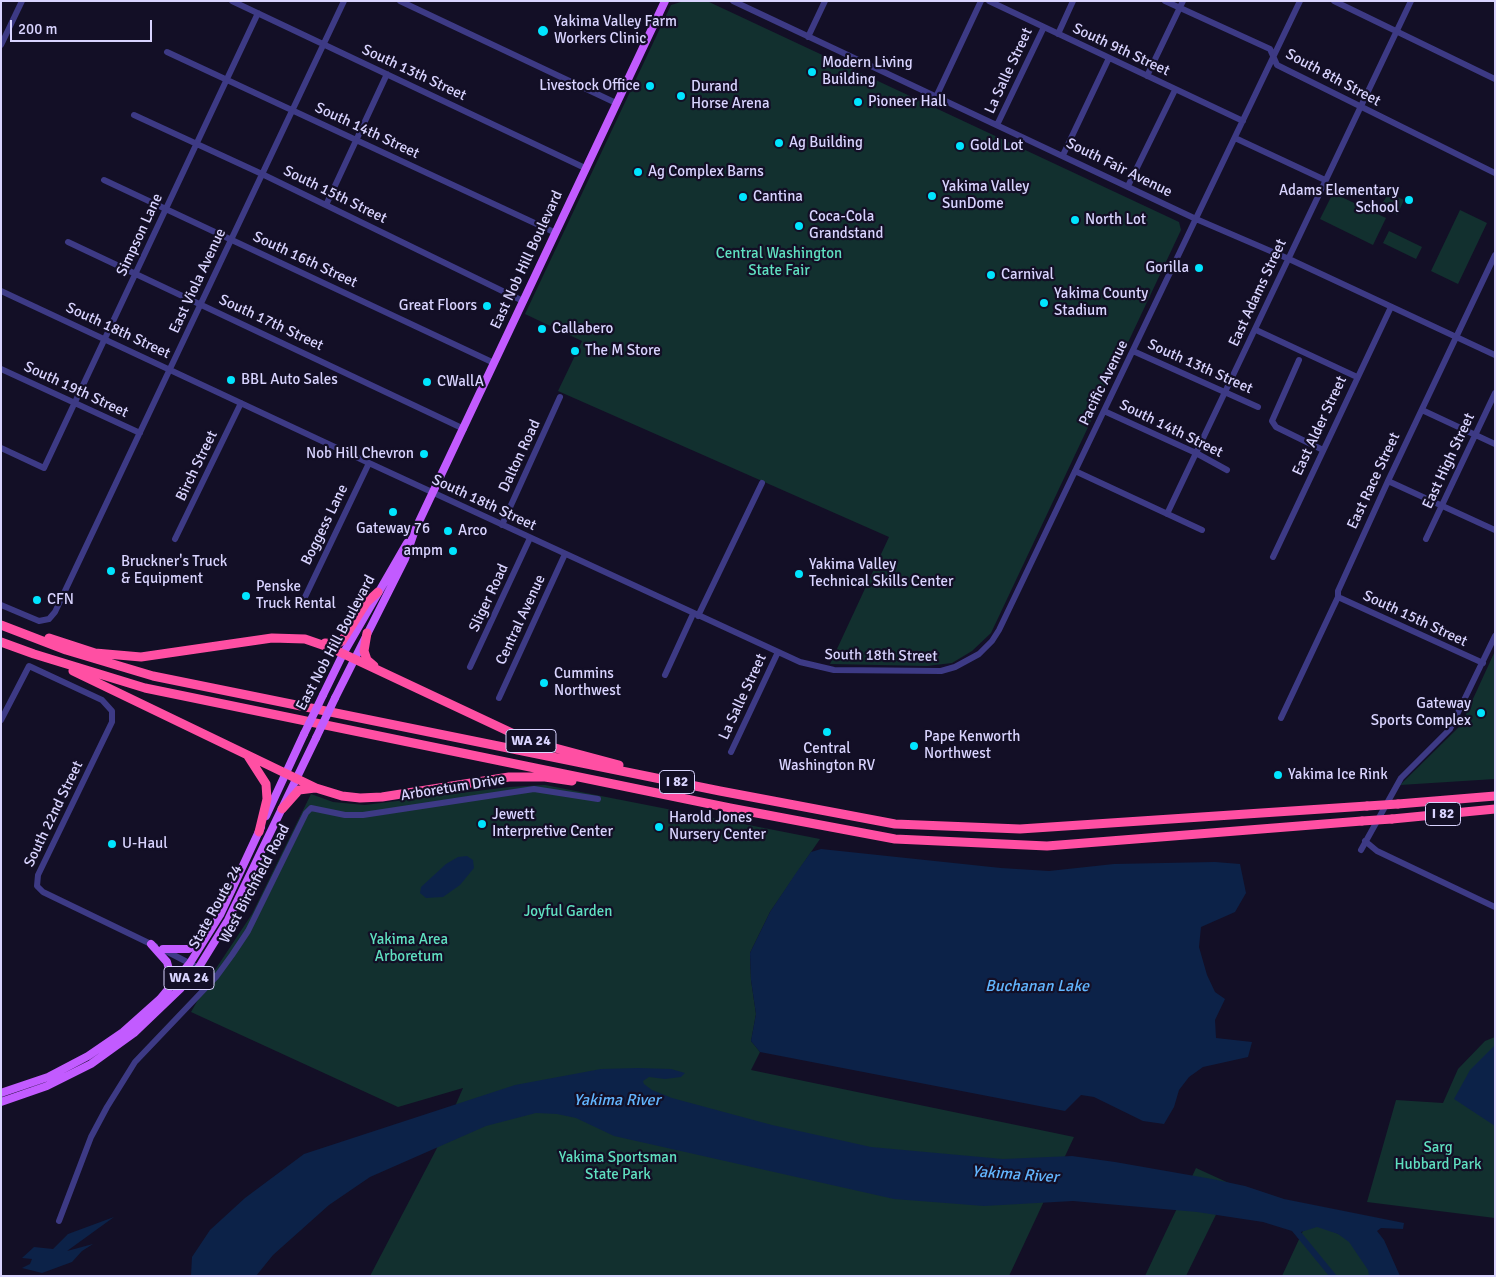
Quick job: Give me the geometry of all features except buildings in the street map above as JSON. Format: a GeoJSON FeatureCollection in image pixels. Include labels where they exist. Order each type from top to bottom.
{"type":"FeatureCollection","features":[{"type":"Feature","properties":{"kind":"highway"},"geometry":{"type":"LineString","coordinates":[[305,640],[336,644],[342,641],[366,603],[378,592]]}},
{"type":"Feature","properties":{"kind":"highway","name":"WA 24"},"geometry":{"type":"LineString","coordinates":[[1,621],[95,653],[141,658],[272,638],[305,640],[343,654],[529,740],[614,764],[653,771],[720,791]]}},
{"type":"Feature","properties":{"kind":"highway","name":"I 82"},"geometry":{"type":"LineString","coordinates":[[1,626],[91,658],[153,676],[720,791],[895,824],[1020,829],[1495,796]]}},
{"type":"Feature","properties":{"kind":"highway"},"geometry":{"type":"LineString","coordinates":[[367,633],[364,651],[367,660],[378,670]]}},
{"type":"Feature","properties":{"kind":"highway","name":"I 82"},"geometry":{"type":"LineString","coordinates":[[1,642],[145,688],[730,808],[895,839],[1047,846],[1495,809]]}},
{"type":"Feature","properties":{"kind":"highway"},"geometry":{"type":"LineString","coordinates":[[34,654],[298,777],[316,788],[333,794],[360,798],[382,797],[510,777],[540,777],[684,803],[730,808]]}},
{"type":"Feature","properties":{"kind":"highway","name":"WA 24"},"geometry":{"type":"LineString","coordinates":[[246,754],[266,784],[268,799],[259,832]]}},
{"type":"Feature","properties":{"kind":"highway","name":"WA 24"},"geometry":{"type":"LineString","coordinates":[[282,809],[299,790],[316,788]]}},
{"type":"Feature","properties":{"kind":"main road","name":"East Nob Hill Boulevard"},"geometry":{"type":"LineString","coordinates":[[286,772],[343,654],[415,530],[666,1]]}},
{"type":"Feature","properties":{"kind":"main road","name":"East Nob Hill Boulevard"},"geometry":{"type":"LineString","coordinates":[[298,777],[354,659],[405,559],[415,530]]}},
{"type":"Feature","properties":{"kind":"main road","name":"State Route 24"},"geometry":{"type":"LineString","coordinates":[[1,1093],[48,1077],[88,1056],[137,1020],[173,984],[190,963],[206,938],[234,888],[286,772]]}},
{"type":"Feature","properties":{"kind":"main road","name":"State Route 24"},"geometry":{"type":"LineString","coordinates":[[1,1102],[47,1086],[91,1064],[115,1048],[161,1008],[199,967],[228,920],[298,777]]}},
{"type":"Feature","properties":{"kind":"main road"},"geometry":{"type":"LineString","coordinates":[[163,949],[189,949],[206,938]]}},
{"type":"Feature","properties":{"kind":"main road"},"geometry":{"type":"LineString","coordinates":[[151,944],[167,962],[173,984]]}},
{"type":"Feature","properties":{"kind":"street"},"geometry":{"type":"LineString","coordinates":[[1,45],[22,1]]}},
{"type":"Feature","properties":{"kind":"street","name":"South 13th Street"},"geometry":{"type":"LineString","coordinates":[[232,1],[586,168]]}},
{"type":"Feature","properties":{"kind":"street","name":"East Viola Avenue"},"geometry":{"type":"LineString","coordinates":[[1,605],[35,620],[44,621],[55,612],[344,1]]}},
{"type":"Feature","properties":{"kind":"street"},"geometry":{"type":"LineString","coordinates":[[400,1],[616,103]]}},
{"type":"Feature","properties":{"kind":"street","name":"South Fair Avenue"},"geometry":{"type":"LineString","coordinates":[[733,1],[1196,219],[1289,259],[1495,355]]}},
{"type":"Feature","properties":{"kind":"street"},"geometry":{"type":"LineString","coordinates":[[808,36],[825,1]]}},
{"type":"Feature","properties":{"kind":"street"},"geometry":{"type":"LineString","coordinates":[[936,97],[981,1]]}},
{"type":"Feature","properties":{"kind":"street","name":"South 9th Street"},"geometry":{"type":"LineString","coordinates":[[989,1],[1243,121]]}},
{"type":"Feature","properties":{"kind":"street","name":"La Salle Street"},"geometry":{"type":"LineString","coordinates":[[1058,34],[1073,1]]}},
{"type":"Feature","properties":{"kind":"street","name":"South 8th Street"},"geometry":{"type":"LineString","coordinates":[[1165,1],[1182,5],[1270,49],[1277,65],[1495,173]]}},
{"type":"Feature","properties":{"kind":"street","name":"Pacific Avenue"},"geometry":{"type":"LineString","coordinates":[[971,660],[986,648],[999,630],[1300,1]]}},
{"type":"Feature","properties":{"kind":"street"},"geometry":{"type":"LineString","coordinates":[[1334,1],[1495,79]]}},
{"type":"Feature","properties":{"kind":"street","name":"East Adams Street"},"geometry":{"type":"LineString","coordinates":[[1167,514],[1256,330],[1289,259],[1290,252],[1361,107],[1410,1]]}},
{"type":"Feature","properties":{"kind":"street"},"geometry":{"type":"LineString","coordinates":[[1147,76],[1182,5]]}},
{"type":"Feature","properties":{"kind":"street","name":"Simpson Lane"},"geometry":{"type":"LineString","coordinates":[[1,448],[44,468],[258,13]]}},
{"type":"Feature","properties":{"kind":"street","name":"La Salle Street"},"geometry":{"type":"LineString","coordinates":[[997,125],[1044,27]]}},
{"type":"Feature","properties":{"kind":"street","name":"South 14th Street"},"geometry":{"type":"LineString","coordinates":[[167,52],[556,233]]}},
{"type":"Feature","properties":{"kind":"street"},"geometry":{"type":"LineString","coordinates":[[1063,155],[1109,58]]}},
{"type":"Feature","properties":{"kind":"street"},"geometry":{"type":"LineString","coordinates":[[326,205],[388,74]]}},
{"type":"Feature","properties":{"kind":"street"},"geometry":{"type":"LineString","coordinates":[[1128,186],[1176,90]]}},
{"type":"Feature","properties":{"kind":"street","name":"South 15th Street"},"geometry":{"type":"LineString","coordinates":[[134,115],[262,174],[523,301]]}},
{"type":"Feature","properties":{"kind":"street"},"geometry":{"type":"LineString","coordinates":[[1235,138],[1325,180]]}},
{"type":"Feature","properties":{"kind":"street","name":"South 16th Street"},"geometry":{"type":"LineString","coordinates":[[104,180],[494,363]]}},
{"type":"Feature","properties":{"kind":"street","name":"South 17th Street"},"geometry":{"type":"LineString","coordinates":[[68,242],[464,428]]}},
{"type":"Feature","properties":{"kind":"street","name":"East Race Street"},"geometry":{"type":"LineString","coordinates":[[1281,718],[1456,336],[1492,270],[1495,255]]}},
{"type":"Feature","properties":{"kind":"street","name":"South 18th Street"},"geometry":{"type":"LineString","coordinates":[[1,291],[106,338],[369,464],[806,664],[834,670],[933,671],[955,668],[971,660]]}},
{"type":"Feature","properties":{"kind":"street","name":"East Alder Street"},"geometry":{"type":"LineString","coordinates":[[1273,557],[1390,307]]}},
{"type":"Feature","properties":{"kind":"street"},"geometry":{"type":"LineString","coordinates":[[1256,330],[1357,377]]}},
{"type":"Feature","properties":{"kind":"street","name":"South 13th Street"},"geometry":{"type":"LineString","coordinates":[[1133,351],[1258,407]]}},
{"type":"Feature","properties":{"kind":"street"},"geometry":{"type":"LineString","coordinates":[[1299,360],[1272,421],[1276,428],[1323,450]]}},
{"type":"Feature","properties":{"kind":"street","name":"South 19th Street"},"geometry":{"type":"LineString","coordinates":[[1,369],[140,434]]}},
{"type":"Feature","properties":{"kind":"street","name":"East High Street"},"geometry":{"type":"LineString","coordinates":[[1426,539],[1495,393]]}},
{"type":"Feature","properties":{"kind":"street","name":"Dalton Road"},"geometry":{"type":"LineString","coordinates":[[502,525],[560,397]]}},
{"type":"Feature","properties":{"kind":"street","name":"Birch Street"},"geometry":{"type":"LineString","coordinates":[[176,539],[241,403]]}},
{"type":"Feature","properties":{"kind":"street"},"geometry":{"type":"LineString","coordinates":[[1422,410],[1495,444]]}},
{"type":"Feature","properties":{"kind":"street","name":"South 14th Street"},"geometry":{"type":"LineString","coordinates":[[1104,411],[1196,453],[1227,470]]}},
{"type":"Feature","properties":{"kind":"street","name":"Boggess Lane"},"geometry":{"type":"LineString","coordinates":[[304,597],[369,464]]}},
{"type":"Feature","properties":{"kind":"street"},"geometry":{"type":"LineString","coordinates":[[1075,471],[1202,530]]}},
{"type":"Feature","properties":{"kind":"street"},"geometry":{"type":"LineString","coordinates":[[1388,481],[1495,530]]}},
{"type":"Feature","properties":{"kind":"street"},"geometry":{"type":"LineString","coordinates":[[665,675],[762,483]]}},
{"type":"Feature","properties":{"kind":"street","name":"Sliger Road"},"geometry":{"type":"LineString","coordinates":[[470,667],[530,538]]}},
{"type":"Feature","properties":{"kind":"street","name":"Central Avenue"},"geometry":{"type":"LineString","coordinates":[[499,698],[565,554]]}},
{"type":"Feature","properties":{"kind":"street","name":"South 15th Street"},"geometry":{"type":"LineString","coordinates":[[1338,596],[1482,663]]}},
{"type":"Feature","properties":{"kind":"street"},"geometry":{"type":"LineString","coordinates":[[1361,850],[1400,778],[1450,730],[1495,636]]}},
{"type":"Feature","properties":{"kind":"street","name":"La Salle Street"},"geometry":{"type":"LineString","coordinates":[[731,752],[778,652]]}},
{"type":"Feature","properties":{"kind":"street","name":"South 22nd Street"},"geometry":{"type":"LineString","coordinates":[[1,720],[29,666],[102,700],[112,711],[113,717],[38,875],[37,886],[42,892],[216,976]]}},
{"type":"Feature","properties":{"kind":"street","name":"Arboretum Drive"},"geometry":{"type":"LineString","coordinates":[[311,808],[344,815],[363,815],[534,789],[598,799]]}},
{"type":"Feature","properties":{"kind":"street","name":"West Birchfield Road"},"geometry":{"type":"LineString","coordinates":[[59,1221],[95,1129],[135,1062],[216,976],[248,931],[306,813],[311,808]]}},
{"type":"Feature","properties":{"kind":"street"},"geometry":{"type":"LineString","coordinates":[[1366,841],[1377,851],[1495,907]]}},
{"type":"Feature","properties":{"kind":"green space","name":"Central Washington State Fair"},"geometry":{"type":"Polygon","coordinates":[[[684,1],[707,1],[1179,222],[1181,230],[991,633],[972,651],[952,663],[927,666],[830,664],[889,537],[558,391],[582,341],[525,314],[671,5],[684,1]]]}},
{"type":"Feature","properties":{"kind":"green space"},"geometry":{"type":"Polygon","coordinates":[[[1333,193],[1386,218],[1373,245],[1320,219],[1333,193]]]}},
{"type":"Feature","properties":{"kind":"green space"},"geometry":{"type":"Polygon","coordinates":[[[1389,193],[1404,200],[1397,215],[1381,205],[1389,193]]]}},
{"type":"Feature","properties":{"kind":"green space"},"geometry":{"type":"Polygon","coordinates":[[[1460,210],[1487,223],[1458,284],[1431,271],[1460,210]]]}},
{"type":"Feature","properties":{"kind":"green space"},"geometry":{"type":"Polygon","coordinates":[[[1389,231],[1422,247],[1416,259],[1383,243],[1389,231]]]}},
{"type":"Feature","properties":{"kind":"green space","name":"Gateway Sports Complex"},"geometry":{"type":"Polygon","coordinates":[[[1495,651],[1495,779],[1400,785],[1461,725],[1495,651]]]}},
{"type":"Feature","properties":{"kind":"green space"},"geometry":{"type":"Polygon","coordinates":[[[545,785],[820,839],[770,912],[750,953],[751,980],[756,1014],[751,1041],[760,1052],[751,1070],[1074,1137],[1009,1276],[370,1276],[436,1150],[463,1088],[398,1107],[191,1012],[215,970],[252,914],[311,794],[333,802],[365,805],[509,787],[545,785]]]}},
{"type":"Feature","properties":{"kind":"green space","name":"Sarg Hubbard Park"},"geometry":{"type":"Polygon","coordinates":[[[1495,1037],[1495,1218],[1367,1202],[1396,1100],[1443,1103],[1458,1069],[1485,1041],[1495,1037]]]}},
{"type":"Feature","properties":{"kind":"green space"},"geometry":{"type":"Polygon","coordinates":[[[1196,1168],[1231,1184],[1186,1276],[1145,1276],[1196,1168]]]}},
{"type":"Feature","properties":{"kind":"green space"},"geometry":{"type":"Polygon","coordinates":[[[1308,1220],[1382,1254],[1372,1276],[1282,1276],[1308,1220]]]}},
{"type":"Feature","properties":{"kind":"water","name":"Buchanan Lake"},"geometry":{"type":"Polygon","coordinates":[[[821,849],[1001,868],[1049,871],[1114,864],[1215,862],[1240,864],[1246,893],[1235,912],[1201,927],[1199,947],[1207,975],[1215,992],[1225,999],[1215,1020],[1216,1038],[1252,1042],[1248,1057],[1203,1067],[1189,1077],[1179,1090],[1174,1107],[1164,1124],[1143,1121],[1094,1097],[1081,1095],[1065,1111],[760,1052],[751,1041],[756,1014],[751,980],[750,953],[770,912],[796,873],[811,852],[821,849]]]}},
{"type":"Feature","properties":{"kind":"water"},"geometry":{"type":"Polygon","coordinates":[[[467,856],[473,860],[474,868],[460,885],[443,897],[426,898],[420,893],[421,887],[446,864],[458,857],[467,856]]]}},
{"type":"Feature","properties":{"kind":"water"},"geometry":{"type":"Polygon","coordinates":[[[1495,1045],[1495,1126],[1454,1099],[1470,1070],[1495,1045]]]}},
{"type":"Feature","properties":{"kind":"water","name":"Yakima River"},"geometry":{"type":"Polygon","coordinates":[[[601,1069],[671,1069],[685,1073],[681,1077],[665,1079],[649,1077],[643,1081],[652,1090],[672,1098],[772,1125],[871,1147],[1003,1159],[1072,1156],[1115,1162],[1212,1179],[1245,1186],[1284,1199],[1404,1223],[1403,1229],[1381,1228],[1377,1231],[1384,1240],[1400,1276],[1369,1276],[1368,1270],[1349,1242],[1338,1234],[1317,1227],[1301,1232],[1337,1276],[1329,1276],[1292,1231],[1263,1222],[1197,1212],[1073,1201],[984,1206],[894,1199],[614,1136],[576,1118],[557,1114],[536,1113],[486,1126],[370,1177],[329,1205],[273,1255],[256,1276],[191,1276],[192,1257],[210,1230],[245,1198],[304,1154],[515,1085],[601,1069]]]}},
{"type":"Feature","properties":{"kind":"water"},"geometry":{"type":"Polygon","coordinates":[[[114,1217],[67,1251],[93,1244],[82,1251],[72,1262],[42,1273],[22,1268],[30,1264],[32,1259],[22,1258],[34,1247],[53,1249],[68,1234],[114,1217]]]}},
{"type":"Feature","properties":{"kind":"place","name":"Yakima Valley Farm Workers Clinic"},"geometry":{"type":"Point","coordinates":[543,31]}},
{"type":"Feature","properties":{"kind":"place","name":"Modern Living Building"},"geometry":{"type":"Point","coordinates":[812,72]}},
{"type":"Feature","properties":{"kind":"place","name":"Livestock Office"},"geometry":{"type":"Point","coordinates":[650,86]}},
{"type":"Feature","properties":{"kind":"place","name":"Durand Horse Arena"},"geometry":{"type":"Point","coordinates":[681,96]}},
{"type":"Feature","properties":{"kind":"place","name":"Pioneer Hall"},"geometry":{"type":"Point","coordinates":[858,102]}},
{"type":"Feature","properties":{"kind":"place","name":"Ag Building"},"geometry":{"type":"Point","coordinates":[779,143]}},
{"type":"Feature","properties":{"kind":"place","name":"Gold Lot"},"geometry":{"type":"Point","coordinates":[960,146]}},
{"type":"Feature","properties":{"kind":"place","name":"Ag Complex Barns"},"geometry":{"type":"Point","coordinates":[638,172]}},
{"type":"Feature","properties":{"kind":"place","name":"Yakima Valley SunDome"},"geometry":{"type":"Point","coordinates":[932,196]}},
{"type":"Feature","properties":{"kind":"place","name":"Cantina"},"geometry":{"type":"Point","coordinates":[743,197]}},
{"type":"Feature","properties":{"kind":"place","name":"Adams Elementary School"},"geometry":{"type":"Point","coordinates":[1409,200]}},
{"type":"Feature","properties":{"kind":"place","name":"North Lot"},"geometry":{"type":"Point","coordinates":[1075,220]}},
{"type":"Feature","properties":{"kind":"place","name":"Coca-Cola Grandstand"},"geometry":{"type":"Point","coordinates":[799,226]}},
{"type":"Feature","properties":{"kind":"place","name":"Gorilla"},"geometry":{"type":"Point","coordinates":[1199,268]}},
{"type":"Feature","properties":{"kind":"place","name":"Carnival"},"geometry":{"type":"Point","coordinates":[991,275]}},
{"type":"Feature","properties":{"kind":"place","name":"Yakima County Stadium"},"geometry":{"type":"Point","coordinates":[1044,303]}},
{"type":"Feature","properties":{"kind":"place","name":"Great Floors"},"geometry":{"type":"Point","coordinates":[487,306]}},
{"type":"Feature","properties":{"kind":"place","name":"Callabero"},"geometry":{"type":"Point","coordinates":[542,329]}},
{"type":"Feature","properties":{"kind":"place","name":"The M Store"},"geometry":{"type":"Point","coordinates":[575,351]}},
{"type":"Feature","properties":{"kind":"place","name":"BBL Auto Sales"},"geometry":{"type":"Point","coordinates":[231,380]}},
{"type":"Feature","properties":{"kind":"place","name":"CWallA"},"geometry":{"type":"Point","coordinates":[427,382]}},
{"type":"Feature","properties":{"kind":"place","name":"Nob Hill Chevron"},"geometry":{"type":"Point","coordinates":[424,454]}},
{"type":"Feature","properties":{"kind":"place","name":"Gateway 76"},"geometry":{"type":"Point","coordinates":[393,512]}},
{"type":"Feature","properties":{"kind":"place","name":"Arco"},"geometry":{"type":"Point","coordinates":[448,531]}},
{"type":"Feature","properties":{"kind":"place","name":"ampm"},"geometry":{"type":"Point","coordinates":[453,551]}},
{"type":"Feature","properties":{"kind":"place","name":"Bruckner's Truck & Equipment"},"geometry":{"type":"Point","coordinates":[111,571]}},
{"type":"Feature","properties":{"kind":"place","name":"Yakima Valley Technical Skills Center"},"geometry":{"type":"Point","coordinates":[799,574]}},
{"type":"Feature","properties":{"kind":"place","name":"Penske Truck Rental"},"geometry":{"type":"Point","coordinates":[246,596]}},
{"type":"Feature","properties":{"kind":"place","name":"CFN"},"geometry":{"type":"Point","coordinates":[37,600]}},
{"type":"Feature","properties":{"kind":"place","name":"Cummins Northwest"},"geometry":{"type":"Point","coordinates":[544,683]}},
{"type":"Feature","properties":{"kind":"place","name":"Gateway Sports Complex"},"geometry":{"type":"Point","coordinates":[1481,713]}},
{"type":"Feature","properties":{"kind":"place","name":"Central Washington RV"},"geometry":{"type":"Point","coordinates":[827,732]}},
{"type":"Feature","properties":{"kind":"place","name":"Pape Kenworth Northwest"},"geometry":{"type":"Point","coordinates":[914,746]}},
{"type":"Feature","properties":{"kind":"place","name":"Yakima Ice Rink"},"geometry":{"type":"Point","coordinates":[1278,775]}},
{"type":"Feature","properties":{"kind":"place","name":"Jewett Interpretive Center"},"geometry":{"type":"Point","coordinates":[482,824]}},
{"type":"Feature","properties":{"kind":"place","name":"Harold Jones Nursery Center"},"geometry":{"type":"Point","coordinates":[659,827]}},
{"type":"Feature","properties":{"kind":"place","name":"U-Haul"},"geometry":{"type":"Point","coordinates":[112,844]}},
{"type":"Feature","properties":{"kind":"park label","name":"Joyful Garden"},"geometry":{"type":"Point","coordinates":[568,912]}},
{"type":"Feature","properties":{"kind":"park label","name":"Yakima Area Arboretum"},"geometry":{"type":"Point","coordinates":[409,948]}},
{"type":"Feature","properties":{"kind":"park label","name":"Yakima Sportsman State Park"},"geometry":{"type":"Point","coordinates":[618,1166]}}]}
